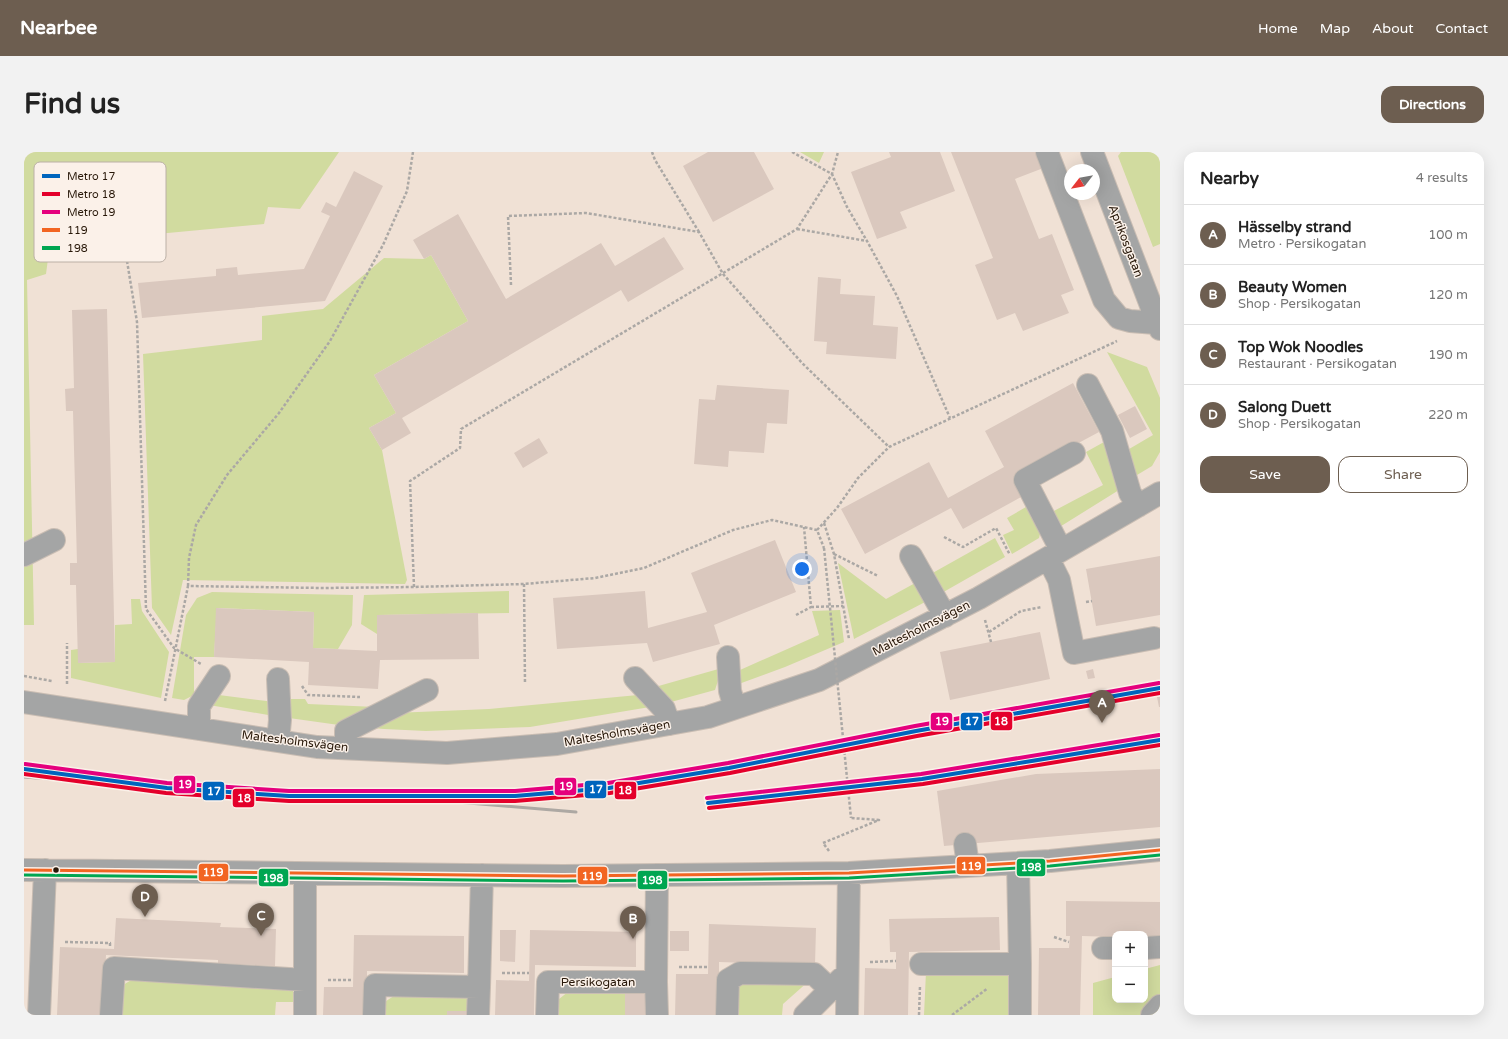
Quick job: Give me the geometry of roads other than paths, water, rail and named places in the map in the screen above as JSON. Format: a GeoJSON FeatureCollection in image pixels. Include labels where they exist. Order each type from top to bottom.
{"type":"FeatureCollection","features":[{"type":"Feature","properties":{"kind":"street"},"geometry":{"type":"LineString","coordinates":[[1047,152],[1104,300],[1119,318],[1158,326]]}},
{"type":"Feature","properties":{"kind":"street","name":"Aprikosgatan"},"geometry":{"type":"LineString","coordinates":[[1092,152],[1158,326]]}},
{"type":"Feature","properties":{"kind":"street"},"geometry":{"type":"LineString","coordinates":[[1088,386],[1112,431],[1130,493],[1138,506]]}},
{"type":"Feature","properties":{"kind":"street"},"geometry":{"type":"LineString","coordinates":[[1074,453],[1025,480],[1055,554],[1074,653],[1154,638]]}},
{"type":"Feature","properties":{"kind":"street","name":"Maltesholmsvägen"},"geometry":{"type":"LineString","coordinates":[[24,702],[317,747],[447,753],[556,744],[708,717],[819,680],[980,598],[1160,493]]}},
{"type":"Feature","properties":{"kind":"street"},"geometry":{"type":"LineString","coordinates":[[24,555],[54,540]]}},
{"type":"Feature","properties":{"kind":"street"},"geometry":{"type":"LineString","coordinates":[[911,556],[945,616]]}},
{"type":"Feature","properties":{"kind":"street"},"geometry":{"type":"LineString","coordinates":[[728,657],[730,691],[735,708]]}},
{"type":"Feature","properties":{"kind":"street"},"geometry":{"type":"LineString","coordinates":[[199,729],[199,706],[219,676]]}},
{"type":"Feature","properties":{"kind":"street"},"geometry":{"type":"LineString","coordinates":[[635,678],[664,709],[669,724]]}},
{"type":"Feature","properties":{"kind":"street"},"geometry":{"type":"LineString","coordinates":[[278,679],[280,720],[278,741]]}},
{"type":"Feature","properties":{"kind":"street"},"geometry":{"type":"LineString","coordinates":[[346,748],[346,731],[427,690]]}},
{"type":"Feature","properties":{"kind":"street"},"geometry":{"type":"LineString","coordinates":[[965,844],[968,866]]}},
{"type":"Feature","properties":{"kind":"street"},"geometry":{"type":"LineString","coordinates":[[39,1015],[42,942],[35,870],[482,875],[849,873],[1018,863],[1160,850]]}},
{"type":"Feature","properties":{"kind":"street"},"geometry":{"type":"LineString","coordinates":[[1018,863],[1020,1015]]}},
{"type":"Feature","properties":{"kind":"street"},"geometry":{"type":"LineString","coordinates":[[847,1015],[849,873]]}},
{"type":"Feature","properties":{"kind":"street"},"geometry":{"type":"LineString","coordinates":[[304,874],[305,1015]]}},
{"type":"Feature","properties":{"kind":"street"},"geometry":{"type":"LineString","coordinates":[[478,1015],[482,875]]}},
{"type":"Feature","properties":{"kind":"street"},"geometry":{"type":"LineString","coordinates":[[657,875],[657,1015]]}},
{"type":"Feature","properties":{"kind":"street"},"geometry":{"type":"LineString","coordinates":[[1148,948],[1160,947]]}},
{"type":"Feature","properties":{"kind":"street"},"geometry":{"type":"LineString","coordinates":[[921,964],[1020,964]]}},
{"type":"Feature","properties":{"kind":"street"},"geometry":{"type":"LineString","coordinates":[[111,1015],[114,968],[305,980]]}},
{"type":"Feature","properties":{"kind":"street"},"geometry":{"type":"LineString","coordinates":[[805,1015],[847,972]]}},
{"type":"Feature","properties":{"kind":"street"},"geometry":{"type":"LineString","coordinates":[[727,1015],[728,980],[740,973],[814,974],[831,990]]}},
{"type":"Feature","properties":{"kind":"street","name":"Persikogatan"},"geometry":{"type":"LineString","coordinates":[[548,1015],[548,982],[657,975]]}},
{"type":"Feature","properties":{"kind":"street"},"geometry":{"type":"LineString","coordinates":[[374,1015],[375,985],[479,980]]}},
{"type":"Feature","properties":{"kind":"street"},"geometry":{"type":"LineString","coordinates":[[1152,1015],[1160,1006]]}},
{"type":"Feature","properties":{"kind":"railway"},"geometry":{"type":"LineString","coordinates":[[24,777],[167,788]]}},
{"type":"Feature","properties":{"kind":"railway"},"geometry":{"type":"LineString","coordinates":[[385,796],[576,812]]}},
{"type":"Feature","properties":{"kind":"metro line","name":"19"},"geometry":{"type":"LineString","coordinates":[[25,764],[167,783],[289,791],[515,791],[608,783],[728,763],[915,726],[1159,683]]}},
{"type":"Feature","properties":{"kind":"metro line","name":"17"},"geometry":{"type":"LineString","coordinates":[[24,769],[167,788],[289,796],[515,796],[609,788],[729,768],[916,731],[1160,688]]}},
{"type":"Feature","properties":{"kind":"metro line","name":"18"},"geometry":{"type":"LineString","coordinates":[[24,774],[166,793],[289,801],[515,801],[610,793],[730,773],[917,736],[1160,693]]}},
{"type":"Feature","properties":{"kind":"metro line","name":"19"},"geometry":{"type":"LineString","coordinates":[[707,798],[921,774],[1159,735]]}},
{"type":"Feature","properties":{"kind":"metro line","name":"17"},"geometry":{"type":"LineString","coordinates":[[708,803],[922,779],[1160,740]]}},
{"type":"Feature","properties":{"kind":"metro line","name":"18"},"geometry":{"type":"LineString","coordinates":[[709,808],[923,784],[1160,745]]}},
{"type":"Feature","properties":{"kind":"place","name":"Hässelby strand"},"geometry":{"type":"Point","coordinates":[1102,723]}},
{"type":"Feature","properties":{"kind":"place","name":"Salong Duett"},"geometry":{"type":"Point","coordinates":[145,917]}},
{"type":"Feature","properties":{"kind":"place","name":"Top Wok Noodles"},"geometry":{"type":"Point","coordinates":[261,936]}},
{"type":"Feature","properties":{"kind":"place","name":"Beauty Women"},"geometry":{"type":"Point","coordinates":[633,939]}}]}
